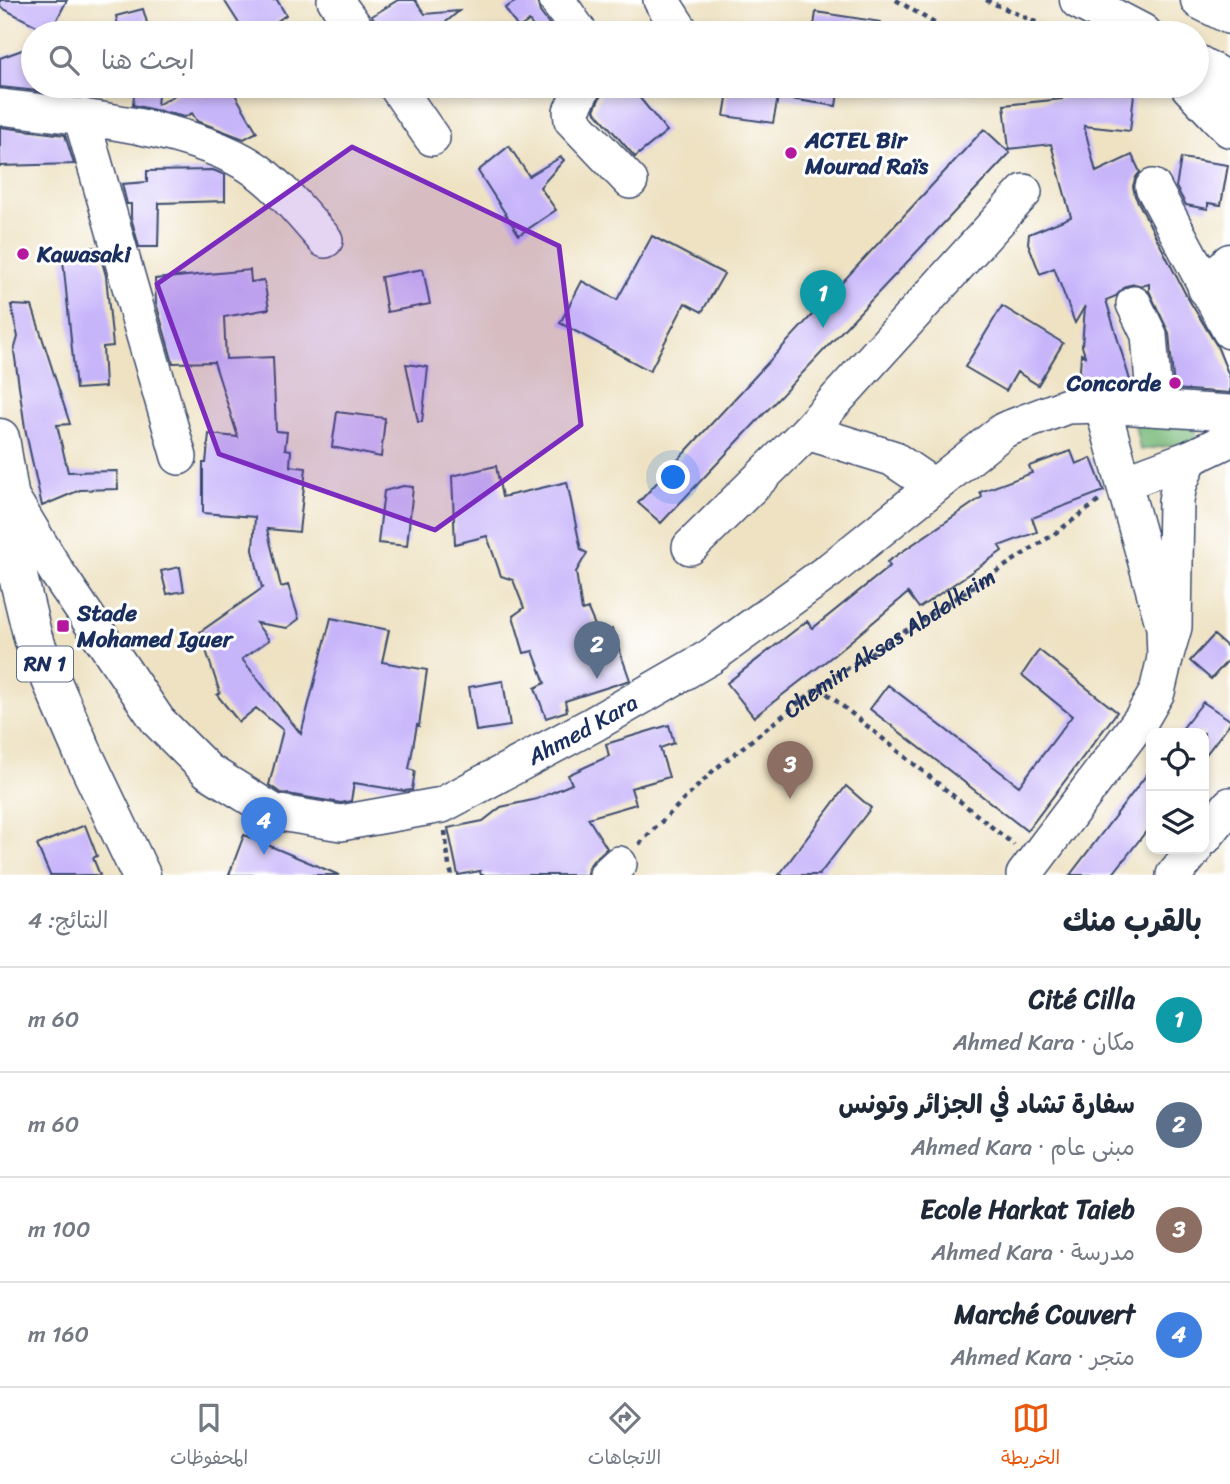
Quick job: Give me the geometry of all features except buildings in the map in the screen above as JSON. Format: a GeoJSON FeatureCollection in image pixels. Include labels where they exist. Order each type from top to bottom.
{"type":"FeatureCollection","features":[{"type":"Feature","properties":{"kind":"main road"},"geometry":{"type":"LineString","coordinates":[[1079,0],[1118,21]]}},
{"type":"Feature","properties":{"kind":"main road"},"geometry":{"type":"LineString","coordinates":[[1200,0],[1230,15]]}},
{"type":"Feature","properties":{"kind":"main road"},"geometry":{"type":"LineString","coordinates":[[1209,71],[1230,83]]}},
{"type":"Feature","properties":{"kind":"main road"},"geometry":{"type":"LineString","coordinates":[[1201,98],[1230,128]]}},
{"type":"Feature","properties":{"kind":"main road","name":"RN 1"},"geometry":{"type":"LineString","coordinates":[[0,439],[9,493],[16,569],[33,638],[82,751],[141,875]]}},
{"type":"Feature","properties":{"kind":"street"},"geometry":{"type":"LineString","coordinates":[[335,0],[350,21]]}},
{"type":"Feature","properties":{"kind":"street"},"geometry":{"type":"LineString","coordinates":[[557,0],[572,21]]}},
{"type":"Feature","properties":{"kind":"street"},"geometry":{"type":"LineString","coordinates":[[662,0],[675,21]]}},
{"type":"Feature","properties":{"kind":"street"},"geometry":{"type":"LineString","coordinates":[[404,98],[432,138]]}},
{"type":"Feature","properties":{"kind":"street"},"geometry":{"type":"LineString","coordinates":[[578,98],[571,111],[572,120],[630,181]]}},
{"type":"Feature","properties":{"kind":"street"},"geometry":{"type":"LineString","coordinates":[[0,107],[81,116],[164,133],[223,152],[257,171],[297,207],[325,240]]}},
{"type":"Feature","properties":{"kind":"street"},"geometry":{"type":"LineString","coordinates":[[81,116],[179,457]]}},
{"type":"Feature","properties":{"kind":"street"},"geometry":{"type":"LineString","coordinates":[[1153,187],[1219,275],[1230,331]]}},
{"type":"Feature","properties":{"kind":"street"},"geometry":{"type":"LineString","coordinates":[[690,547],[807,432],[1024,192]]}},
{"type":"Feature","properties":{"kind":"street"},"geometry":{"type":"LineString","coordinates":[[1135,304],[1149,335],[1155,408]]}},
{"type":"Feature","properties":{"kind":"street"},"geometry":{"type":"LineString","coordinates":[[1102,405],[1164,627],[1165,658]]}},
{"type":"Feature","properties":{"kind":"street","name":"Ahmed Kara"},"geometry":{"type":"LineString","coordinates":[[9,493],[56,571],[159,721],[208,771],[274,812],[341,823],[442,806],[710,657],[830,570],[1004,430],[1068,406],[1102,405],[1230,412]]}},
{"type":"Feature","properties":{"kind":"street"},"geometry":{"type":"LineString","coordinates":[[807,432],[892,458],[933,485]]}},
{"type":"Feature","properties":{"kind":"street"},"geometry":{"type":"LineString","coordinates":[[1125,482],[1190,458],[1230,439]]}},
{"type":"Feature","properties":{"kind":"street"},"geometry":{"type":"LineString","coordinates":[[1029,868],[1142,718],[1157,692],[1174,626],[1176,501],[1179,485],[1190,458]]}},
{"type":"Feature","properties":{"kind":"street"},"geometry":{"type":"LineString","coordinates":[[1209,832],[1230,805]]}},
{"type":"Feature","properties":{"kind":"street"},"geometry":{"type":"LineString","coordinates":[[1174,875],[1191,854]]}},
{"type":"Feature","properties":{"kind":"path"},"geometry":{"type":"LineString","coordinates":[[896,0],[931,21]]}},
{"type":"Feature","properties":{"kind":"path"},"geometry":{"type":"LineString","coordinates":[[986,0],[1033,21]]}},
{"type":"Feature","properties":{"kind":"path","name":"Chemin Aksas Abdelkrim"},"geometry":{"type":"LineString","coordinates":[[613,869],[714,770],[819,687],[1054,534],[1125,482]]}},
{"type":"Feature","properties":{"kind":"path"},"geometry":{"type":"LineString","coordinates":[[819,687],[1029,868]]}},
{"type":"Feature","properties":{"kind":"path"},"geometry":{"type":"LineString","coordinates":[[442,806],[452,875]]}},
{"type":"Feature","properties":{"kind":"highlighted area"},"geometry":{"type":"Polygon","coordinates":[[[352,147],[559,246],[581,425],[435,530],[219,454],[157,284],[352,147]]]}},
{"type":"Feature","properties":{"kind":"green space"},"geometry":{"type":"Polygon","coordinates":[[[1134,420],[1196,426],[1196,442],[1140,450],[1134,420]]]}},
{"type":"Feature","properties":{"kind":"place","name":"ACTEL Bir Mourad Raïs"},"geometry":{"type":"Point","coordinates":[791,153]}},
{"type":"Feature","properties":{"kind":"place","name":"Kawasaki"},"geometry":{"type":"Point","coordinates":[23,254]}},
{"type":"Feature","properties":{"kind":"place","name":"Cité Cilla"},"geometry":{"type":"Point","coordinates":[823,328]}},
{"type":"Feature","properties":{"kind":"place","name":"Concorde"},"geometry":{"type":"Point","coordinates":[1175,383]}},
{"type":"Feature","properties":{"kind":"place","name":"Stade Mohamed Iguer"},"geometry":{"type":"Point","coordinates":[63,626]}},
{"type":"Feature","properties":{"kind":"place","name":"سفارة تشاد في الجزائر وتونس"},"geometry":{"type":"Point","coordinates":[597,679]}},
{"type":"Feature","properties":{"kind":"place","name":"Ecole Harkat Taieb"},"geometry":{"type":"Point","coordinates":[790,799]}},
{"type":"Feature","properties":{"kind":"place","name":"Marché Couvert"},"geometry":{"type":"Point","coordinates":[264,855]}}]}
